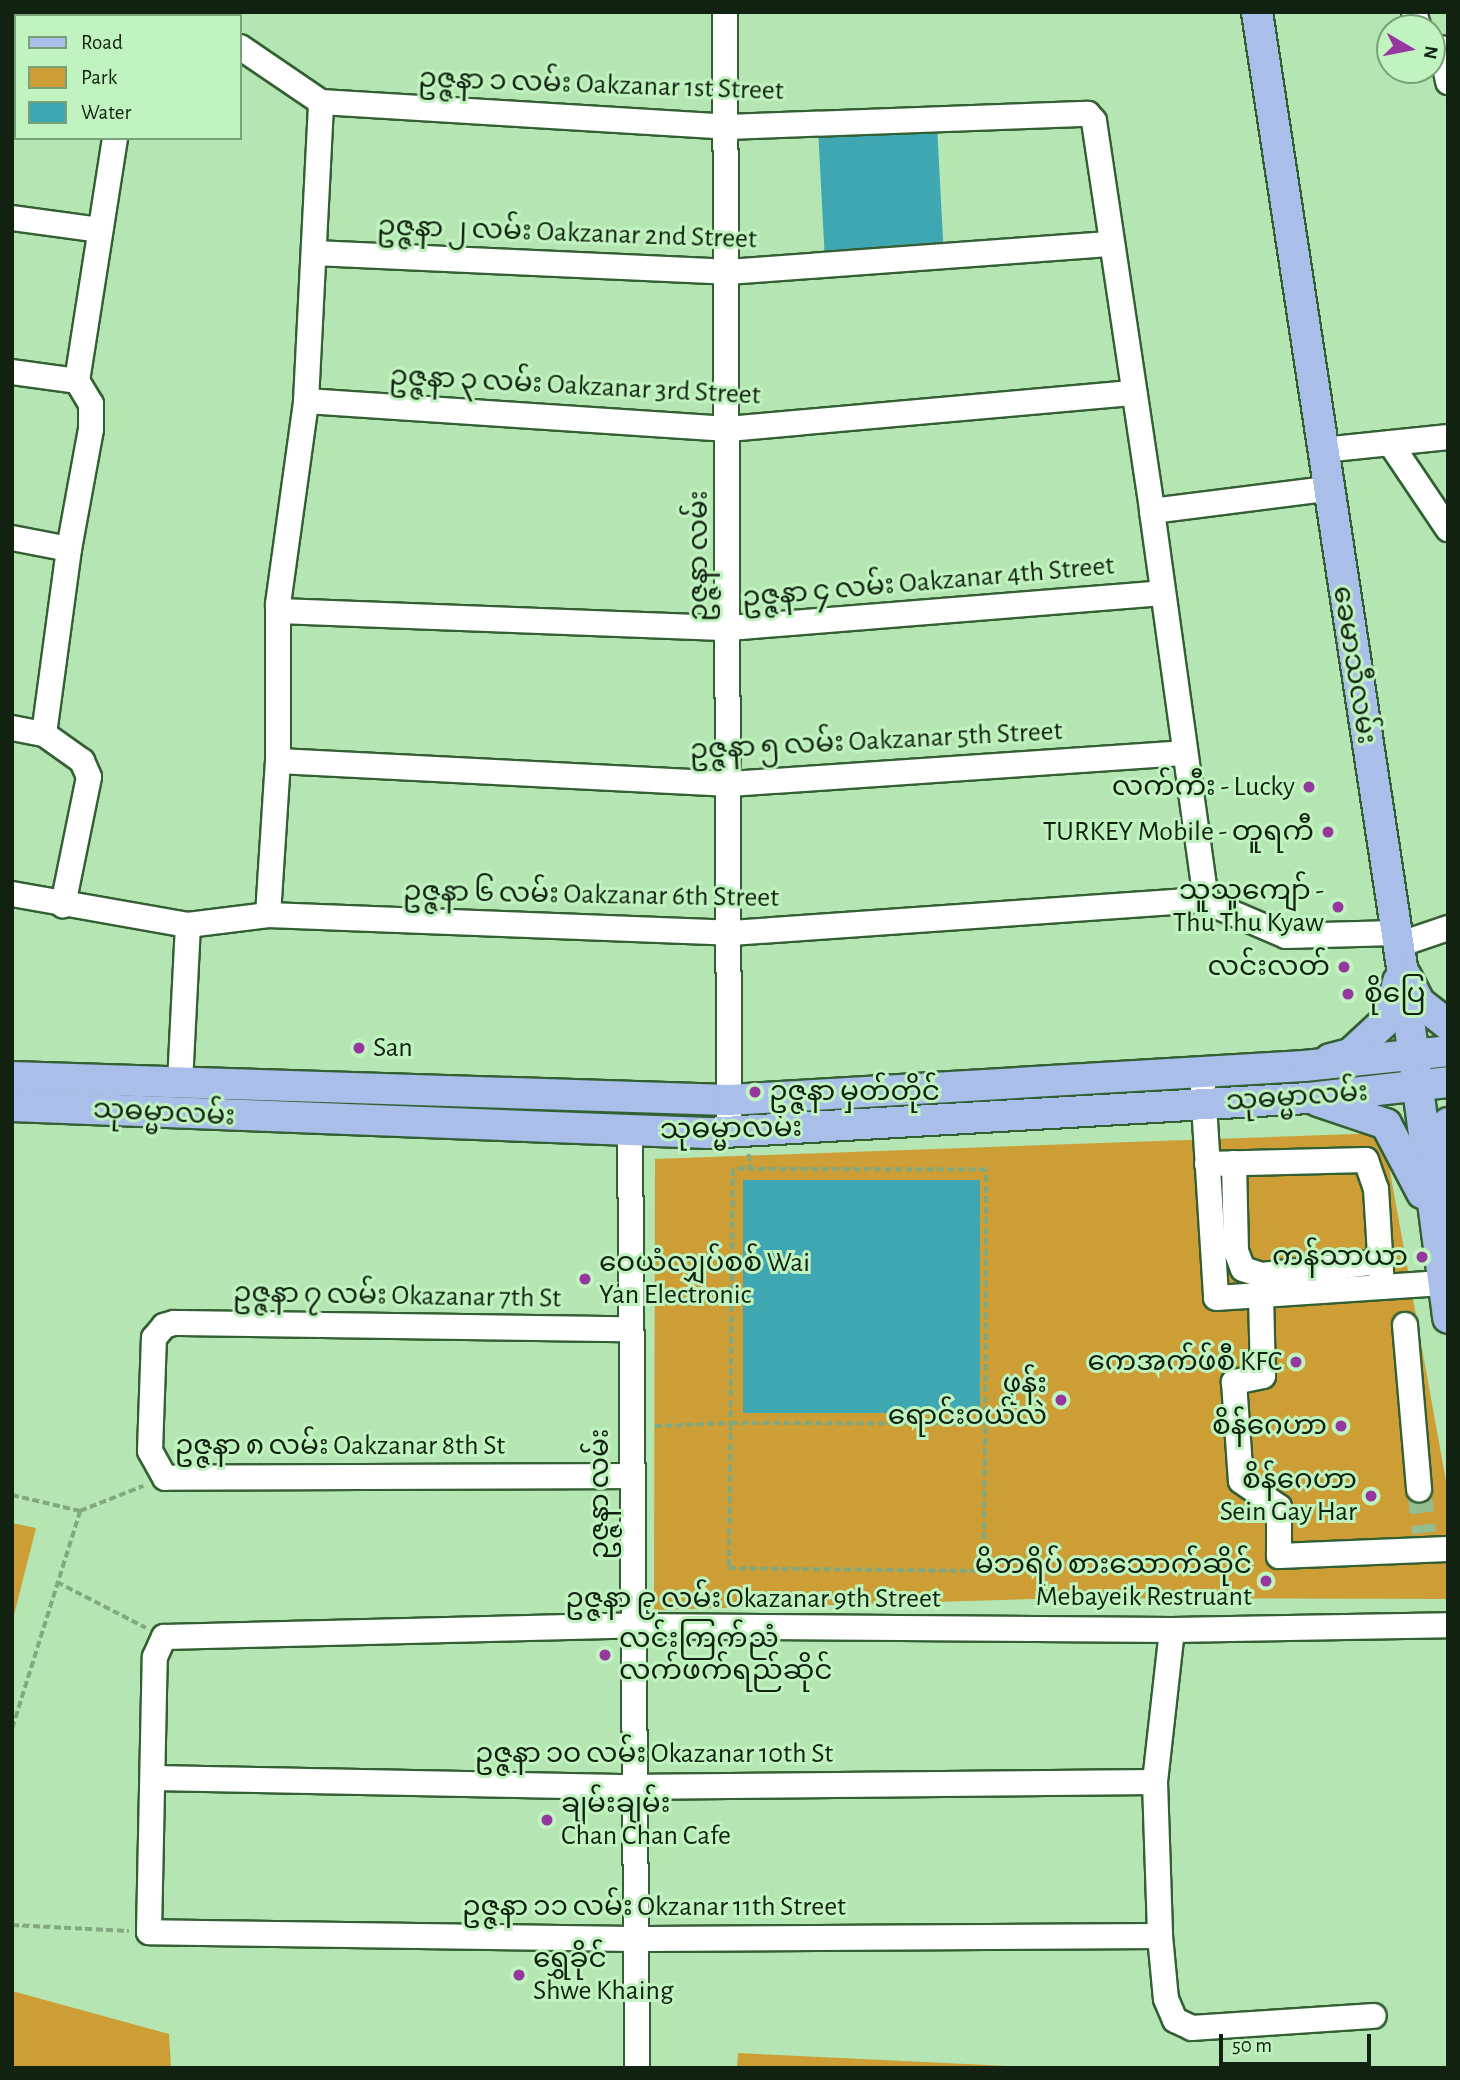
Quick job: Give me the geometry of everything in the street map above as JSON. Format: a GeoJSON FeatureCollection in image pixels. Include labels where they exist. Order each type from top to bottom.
{"type":"FeatureCollection","features":[{"type":"Feature","properties":{"kind":"main road","name":"ခေမာသီလမ်း"},"geometry":{"type":"LineString","coordinates":[[1257,12],[1398,948],[1448,1318]]}},
{"type":"Feature","properties":{"kind":"main road"},"geometry":{"type":"LineString","coordinates":[[1398,948],[1419,1002],[1448,1025]]}},
{"type":"Feature","properties":{"kind":"main road"},"geometry":{"type":"LineString","coordinates":[[1304,1066],[1350,1054],[1389,1018],[1398,948]]}},
{"type":"Feature","properties":{"kind":"main road","name":"သုဓမ္မာလမ်း"},"geometry":{"type":"LineString","coordinates":[[12,1077],[729,1100],[1202,1073],[1412,1057],[1448,1051]]}},
{"type":"Feature","properties":{"kind":"main road","name":"သုဓမ္မာလမ်း"},"geometry":{"type":"LineString","coordinates":[[12,1106],[729,1132],[1308,1098],[1448,1082]]}},
{"type":"Feature","properties":{"kind":"main road"},"geometry":{"type":"LineString","coordinates":[[1308,1098],[1387,1124],[1432,1212]]}},
{"type":"Feature","properties":{"kind":"main road"},"geometry":{"type":"LineString","coordinates":[[1432,1212],[1448,1123]]}},
{"type":"Feature","properties":{"kind":"street","name":"ဥဇ္ဇနာ လမ်း"},"geometry":{"type":"LineString","coordinates":[[725,12],[731,933],[729,1132]]}},
{"type":"Feature","properties":{"kind":"street"},"geometry":{"type":"LineString","coordinates":[[242,48],[321,102],[306,401],[279,611],[278,761],[268,915]]}},
{"type":"Feature","properties":{"kind":"street","name":"ဥဇ္ဇနာ ၁ လမ်း Oakzanar 1st Street"},"geometry":{"type":"LineString","coordinates":[[321,102],[727,127],[1088,114],[1094,121],[1112,244]]}},
{"type":"Feature","properties":{"kind":"street"},"geometry":{"type":"LineString","coordinates":[[44,734],[69,549],[91,429],[91,404],[77,381],[115,140]]}},
{"type":"Feature","properties":{"kind":"street"},"geometry":{"type":"LineString","coordinates":[[12,218],[100,230]]}},
{"type":"Feature","properties":{"kind":"street"},"geometry":{"type":"LineString","coordinates":[[1112,244],[1205,892],[1202,900],[1286,936],[1398,948],[1448,928]]}},
{"type":"Feature","properties":{"kind":"street","name":"ဥဇ္ဇနာ ၂ လမ်း Oakzanar 2nd Street"},"geometry":{"type":"LineString","coordinates":[[314,253],[728,272],[1112,244]]}},
{"type":"Feature","properties":{"kind":"street"},"geometry":{"type":"LineString","coordinates":[[12,372],[77,381]]}},
{"type":"Feature","properties":{"kind":"street","name":"ဥဇ္ဇနာ ၃ လမ်း Oakzanar 3rd Street"},"geometry":{"type":"LineString","coordinates":[[306,401],[728,429],[1134,393]]}},
{"type":"Feature","properties":{"kind":"street"},"geometry":{"type":"LineString","coordinates":[[1323,450],[1448,437]]}},
{"type":"Feature","properties":{"kind":"street"},"geometry":{"type":"LineString","coordinates":[[1390,443],[1448,529]]}},
{"type":"Feature","properties":{"kind":"street"},"geometry":{"type":"LineString","coordinates":[[1152,511],[1327,489]]}},
{"type":"Feature","properties":{"kind":"street"},"geometry":{"type":"LineString","coordinates":[[12,538],[69,549]]}},
{"type":"Feature","properties":{"kind":"street","name":"ဥဇ္ဇနာ ၄ လမ်း Oakzanar 4th Street"},"geometry":{"type":"LineString","coordinates":[[279,611],[729,628],[1163,593]]}},
{"type":"Feature","properties":{"kind":"street"},"geometry":{"type":"LineString","coordinates":[[12,729],[44,734],[82,761],[89,777],[63,905]]}},
{"type":"Feature","properties":{"kind":"street","name":"ဥဇ္ဇနာ ၅ လမ်း Oakzanar 5th Street"},"geometry":{"type":"LineString","coordinates":[[278,761],[730,784],[1183,753]]}},
{"type":"Feature","properties":{"kind":"street","name":"ဥဇ္ဇနာ ၆ လမ်း Oakzanar 6th Street"},"geometry":{"type":"LineString","coordinates":[[12,894],[188,925],[268,915],[731,933],[1202,900]]}},
{"type":"Feature","properties":{"kind":"street"},"geometry":{"type":"LineString","coordinates":[[180,1083],[188,925]]}},
{"type":"Feature","properties":{"kind":"street"},"geometry":{"type":"LineString","coordinates":[[1202,1073],[1216,1298],[1443,1283]]}},
{"type":"Feature","properties":{"kind":"street","name":"ဥဇ္ဇနာ လမ်း"},"geometry":{"type":"LineString","coordinates":[[630,1129],[630,1626],[634,1787],[633,1939],[639,2032],[637,2068]]}},
{"type":"Feature","properties":{"kind":"street"},"geometry":{"type":"LineString","coordinates":[[1207,1164],[1366,1160],[1376,1189],[1382,1287]]}},
{"type":"Feature","properties":{"kind":"street"},"geometry":{"type":"LineString","coordinates":[[1234,1163],[1236,1251],[1243,1269],[1262,1275],[1380,1262]]}},
{"type":"Feature","properties":{"kind":"street"},"geometry":{"type":"LineString","coordinates":[[1261,1295],[1263,1376],[1234,1382],[1237,1433],[1241,1481],[1279,1507],[1279,1556],[1433,1545]]}},
{"type":"Feature","properties":{"kind":"street"},"geometry":{"type":"LineString","coordinates":[[1405,1325],[1419,1489]]}},
{"type":"Feature","properties":{"kind":"street","name":"ဥဇ္ဇနာ ၇ လမ်း Okazanar 7th St"},"geometry":{"type":"LineString","coordinates":[[164,1326],[630,1329]]}},
{"type":"Feature","properties":{"kind":"street","name":"ဥဇ္ဇနာ ၈ လမ်း Oakzanar 8th St"},"geometry":{"type":"LineString","coordinates":[[164,1326],[154,1338],[150,1451],[164,1478],[630,1476]]}},
{"type":"Feature","properties":{"kind":"street","name":"ဥဇ္ဇနာ ၉ လမ်း Okazanar 9th Street"},"geometry":{"type":"LineString","coordinates":[[160,1647],[630,1626],[1172,1630],[1448,1625]]}},
{"type":"Feature","properties":{"kind":"street"},"geometry":{"type":"LineString","coordinates":[[1172,1630],[1155,1782],[1160,1936],[1166,1999],[1175,2020],[1192,2028],[1374,2016]]}},
{"type":"Feature","properties":{"kind":"street"},"geometry":{"type":"LineString","coordinates":[[149,1932],[160,1647]]}},
{"type":"Feature","properties":{"kind":"street","name":"ဥဇ္ဇနာ ၁၀ လမ်း Okazanar 10th St"},"geometry":{"type":"LineString","coordinates":[[153,1778],[634,1787],[1155,1782]]}},
{"type":"Feature","properties":{"kind":"street","name":"ဥဇ္ဇနာ ၁၁ လမ်း Okzanar 11th Street"},"geometry":{"type":"LineString","coordinates":[[149,1932],[633,1939],[1160,1936]]}},
{"type":"Feature","properties":{"kind":"path"},"geometry":{"type":"LineString","coordinates":[[733,1170],[986,1171],[983,1571],[729,1568],[731,1423],[733,1170]]}},
{"type":"Feature","properties":{"kind":"path"},"geometry":{"type":"LineString","coordinates":[[630,1427],[731,1423],[985,1424]]}},
{"type":"Feature","properties":{"kind":"path"},"geometry":{"type":"LineString","coordinates":[[12,1495],[80,1511],[164,1478]]}},
{"type":"Feature","properties":{"kind":"path"},"geometry":{"type":"LineString","coordinates":[[12,1728],[80,1511]]}},
{"type":"Feature","properties":{"kind":"path"},"geometry":{"type":"LineString","coordinates":[[57,1582],[160,1647]]}},
{"type":"Feature","properties":{"kind":"path"},"geometry":{"type":"LineString","coordinates":[[12,1925],[149,1932]]}},
{"type":"Feature","properties":{"kind":"green space"},"geometry":{"type":"Polygon","coordinates":[[[1383,1133],[1448,1492],[1448,1599],[1071,1598],[654,1610],[655,1159],[1383,1133]]]}},
{"type":"Feature","properties":{"kind":"green space"},"geometry":{"type":"Polygon","coordinates":[[[12,1523],[36,1528],[12,1623],[12,1523]]]}},
{"type":"Feature","properties":{"kind":"green space"},"geometry":{"type":"Polygon","coordinates":[[[12,1991],[169,2034],[171,2068],[12,2068],[12,1991]]]}},
{"type":"Feature","properties":{"kind":"green space"},"geometry":{"type":"Polygon","coordinates":[[[738,2053],[1050,2068],[737,2068],[738,2053]]]}},
{"type":"Feature","properties":{"kind":"water"},"geometry":{"type":"Polygon","coordinates":[[[937,125],[943,245],[824,251],[818,131],[937,125]]]}},
{"type":"Feature","properties":{"kind":"water"},"geometry":{"type":"Polygon","coordinates":[[[743,1180],[980,1180],[980,1413],[743,1413],[743,1180]]]}},
{"type":"Feature","properties":{"kind":"tunnel"},"geometry":{"type":"LineString","coordinates":[[1419,1489],[1424,1533]]}},
{"type":"Feature","properties":{"kind":"place","name":"လက်ကီး - Lucky"},"geometry":{"type":"Point","coordinates":[1309,787]}},
{"type":"Feature","properties":{"kind":"place","name":"TURKEY Mobile - တူရကီ"},"geometry":{"type":"Point","coordinates":[1328,832]}},
{"type":"Feature","properties":{"kind":"place","name":"သူသူကျော် - Thu Thu Kyaw"},"geometry":{"type":"Point","coordinates":[1338,907]}},
{"type":"Feature","properties":{"kind":"place","name":"လင်းလတ်"},"geometry":{"type":"Point","coordinates":[1344,967]}},
{"type":"Feature","properties":{"kind":"place","name":"စိုပြေ"},"geometry":{"type":"Point","coordinates":[1348,994]}},
{"type":"Feature","properties":{"kind":"place","name":"San"},"geometry":{"type":"Point","coordinates":[359,1048]}},
{"type":"Feature","properties":{"kind":"place","name":"ဥဇ္ဇနာ မှတ်တိုင်"},"geometry":{"type":"Point","coordinates":[755,1092]}},
{"type":"Feature","properties":{"kind":"place","name":"ကန်သာယာ"},"geometry":{"type":"Point","coordinates":[1422,1257]}},
{"type":"Feature","properties":{"kind":"place","name":"ဝေယံလျှပ်စစ် Wai Yan Electronic"},"geometry":{"type":"Point","coordinates":[585,1279]}},
{"type":"Feature","properties":{"kind":"place","name":"ကေအက်ဖ်စီ KFC"},"geometry":{"type":"Point","coordinates":[1296,1362]}},
{"type":"Feature","properties":{"kind":"place","name":"ဖုန်း ရောင်းဝယ်လဲ"},"geometry":{"type":"Point","coordinates":[1061,1400]}},
{"type":"Feature","properties":{"kind":"place","name":"စိန်ဂေဟာ"},"geometry":{"type":"Point","coordinates":[1341,1426]}},
{"type":"Feature","properties":{"kind":"place","name":"စိန်ဂေဟာ Sein Gay Har"},"geometry":{"type":"Point","coordinates":[1371,1496]}},
{"type":"Feature","properties":{"kind":"place","name":"မိဘရိပ် စားသောက်ဆိုင် Mebayeik Restruant"},"geometry":{"type":"Point","coordinates":[1266,1581]}},
{"type":"Feature","properties":{"kind":"place","name":"လင်းကြက်ညံ လက်ဖက်ရည်ဆိုင်"},"geometry":{"type":"Point","coordinates":[605,1655]}},
{"type":"Feature","properties":{"kind":"place","name":"ချမ်းချမ်း Chan Chan Cafe"},"geometry":{"type":"Point","coordinates":[547,1820]}},
{"type":"Feature","properties":{"kind":"place","name":"ရွှေခိုင် Shwe Khaing"},"geometry":{"type":"Point","coordinates":[519,1975]}}]}
